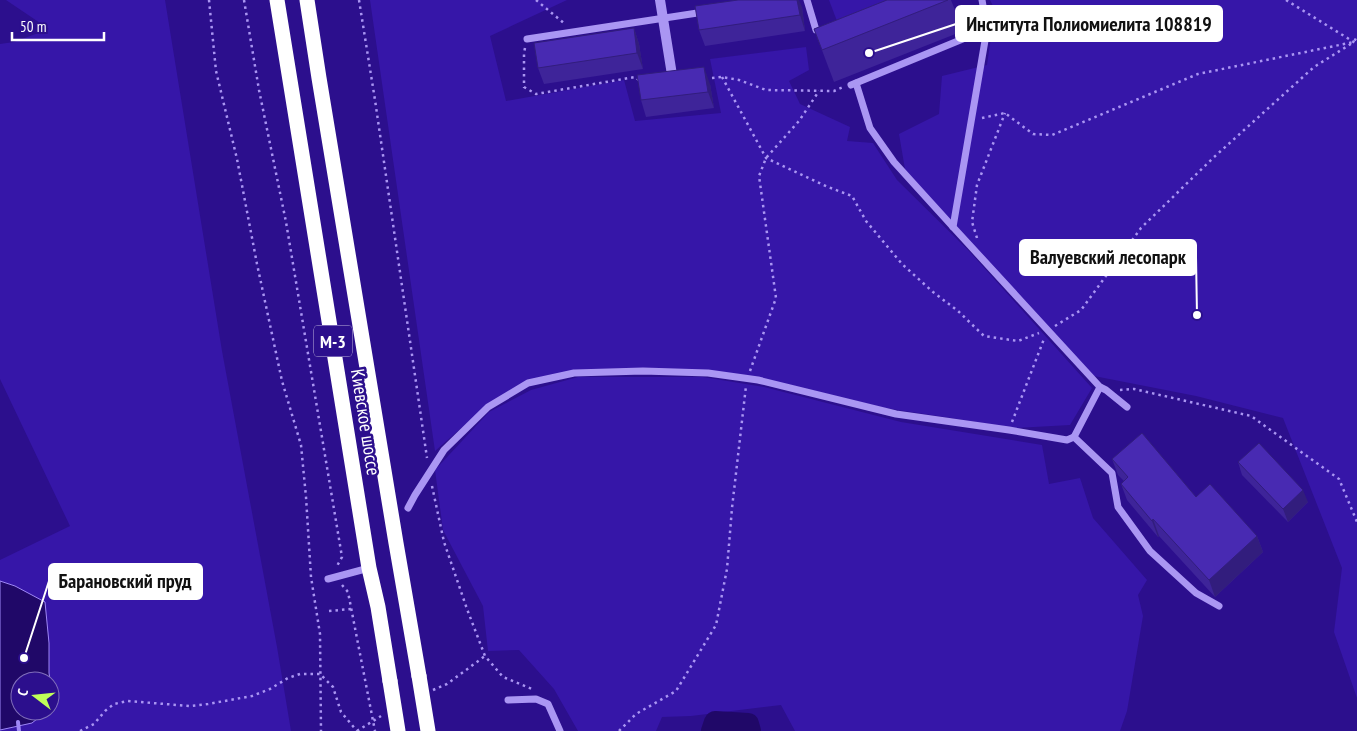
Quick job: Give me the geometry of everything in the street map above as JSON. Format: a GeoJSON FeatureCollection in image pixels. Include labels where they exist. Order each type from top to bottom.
{"type":"FeatureCollection","features":[{"type":"Feature","properties":{"kind":"highway","name":"Киевское шоссе"},"geometry":{"type":"LineString","coordinates":[[278,0],[369,568],[378,607],[398,731]]}},
{"type":"Feature","properties":{"kind":"highway","name":"Киевское шоссе"},"geometry":{"type":"LineString","coordinates":[[308,0],[324,107],[428,731]]}},
{"type":"Feature","properties":{"kind":"street"},"geometry":{"type":"LineString","coordinates":[[660,0],[662,18],[678,81]]}},
{"type":"Feature","properties":{"kind":"lane"},"geometry":{"type":"LineString","coordinates":[[807,0],[816,30]]}},
{"type":"Feature","properties":{"kind":"lane"},"geometry":{"type":"LineString","coordinates":[[953,227],[987,29],[982,0]]}},
{"type":"Feature","properties":{"kind":"lane"},"geometry":{"type":"LineString","coordinates":[[527,39],[712,11]]}},
{"type":"Feature","properties":{"kind":"lane"},"geometry":{"type":"LineString","coordinates":[[987,29],[854,84],[870,128],[894,162],[1047,330],[1103,389],[1127,407]]}},
{"type":"Feature","properties":{"kind":"lane"},"geometry":{"type":"LineString","coordinates":[[645,85],[678,81]]}},
{"type":"Feature","properties":{"kind":"lane"},"geometry":{"type":"LineString","coordinates":[[408,508],[444,450],[488,407],[528,383],[574,373],[644,371],[708,373],[747,378],[896,414],[1067,440],[1074,437],[1103,389]]}},
{"type":"Feature","properties":{"kind":"lane"},"geometry":{"type":"LineString","coordinates":[[1074,437],[1112,473],[1118,507],[1150,551],[1196,593],[1219,606]]}},
{"type":"Feature","properties":{"kind":"lane"},"geometry":{"type":"LineString","coordinates":[[328,579],[369,568]]}},
{"type":"Feature","properties":{"kind":"lane"},"geometry":{"type":"LineString","coordinates":[[508,700],[536,699],[548,704],[560,731]]}},
{"type":"Feature","properties":{"kind":"path"},"geometry":{"type":"LineString","coordinates":[[209,0],[216,70],[237,159],[282,381],[301,445],[311,577],[320,634],[321,731]]}},
{"type":"Feature","properties":{"kind":"path"},"geometry":{"type":"LineString","coordinates":[[244,0],[258,90],[288,231],[341,547],[342,557],[336,568],[341,584],[348,592],[375,731]]}},
{"type":"Feature","properties":{"kind":"path"},"geometry":{"type":"LineString","coordinates":[[359,0],[430,474],[444,542],[485,656],[503,677],[532,689],[536,699]]}},
{"type":"Feature","properties":{"kind":"path"},"geometry":{"type":"LineString","coordinates":[[536,0],[574,32]]}},
{"type":"Feature","properties":{"kind":"path"},"geometry":{"type":"LineString","coordinates":[[1286,0],[1356,43]]}},
{"type":"Feature","properties":{"kind":"path"},"geometry":{"type":"LineString","coordinates":[[1356,43],[1357,36]]}},
{"type":"Feature","properties":{"kind":"path"},"geometry":{"type":"LineString","coordinates":[[527,39],[524,53],[524,87],[536,94],[635,77],[645,85]]}},
{"type":"Feature","properties":{"kind":"path"},"geometry":{"type":"LineString","coordinates":[[970,120],[1006,113],[1033,134],[1052,135],[1198,74],[1356,43]]}},
{"type":"Feature","properties":{"kind":"path"},"geometry":{"type":"LineString","coordinates":[[722,77],[766,158],[852,196],[866,221],[902,264],[933,292],[958,311],[984,336],[1018,341],[1047,330],[1081,310],[1141,228],[1213,158],[1314,67],[1356,43]]}},
{"type":"Feature","properties":{"kind":"path"},"geometry":{"type":"LineString","coordinates":[[712,78],[722,77],[740,80],[766,90],[834,91],[854,84]]}},
{"type":"Feature","properties":{"kind":"path"},"geometry":{"type":"LineString","coordinates":[[619,731],[636,714],[676,691],[716,624],[727,569],[747,378],[776,298],[759,176],[766,158],[799,121],[819,91]]}},
{"type":"Feature","properties":{"kind":"path"},"geometry":{"type":"LineString","coordinates":[[980,256],[972,222],[977,185],[1006,113]]}},
{"type":"Feature","properties":{"kind":"path"},"geometry":{"type":"LineString","coordinates":[[1009,430],[1047,330]]}},
{"type":"Feature","properties":{"kind":"path"},"geometry":{"type":"LineString","coordinates":[[1103,389],[1134,389],[1251,416],[1339,479],[1357,522]]}},
{"type":"Feature","properties":{"kind":"path"},"geometry":{"type":"LineString","coordinates":[[329,611],[351,609]]}},
{"type":"Feature","properties":{"kind":"path"},"geometry":{"type":"LineString","coordinates":[[80,731],[94,724],[114,704],[127,700],[190,706],[208,704],[252,696],[300,674],[320,674],[333,687],[341,712],[357,731]]}},
{"type":"Feature","properties":{"kind":"shaded area"},"geometry":{"type":"Polygon","coordinates":[[[6,0],[165,0],[222,351],[291,731],[0,731],[0,560],[70,526],[0,379],[0,44],[14,42],[49,29],[6,0]]]}},
{"type":"Feature","properties":{"kind":"shaded area"},"geometry":{"type":"Polygon","coordinates":[[[370,0],[567,0],[490,36],[506,101],[624,80],[635,121],[721,113],[710,59],[806,47],[809,70],[789,81],[800,104],[850,127],[847,141],[873,143],[897,180],[969,251],[1092,388],[1070,425],[1016,428],[885,408],[762,378],[638,369],[527,381],[490,403],[435,451],[370,0]]]}},
{"type":"Feature","properties":{"kind":"shaded area"},"geometry":{"type":"Polygon","coordinates":[[[829,0],[897,0],[837,21],[829,0]]]}},
{"type":"Feature","properties":{"kind":"shaded area"},"geometry":{"type":"Polygon","coordinates":[[[990,0],[1357,0],[1357,698],[1334,632],[1342,568],[1283,418],[1196,396],[1094,376],[906,175],[899,134],[939,114],[942,76],[987,65],[995,10],[990,0]]]}},
{"type":"Feature","properties":{"kind":"shaded area"},"geometry":{"type":"Polygon","coordinates":[[[578,377],[703,377],[764,387],[901,422],[1042,445],[1049,484],[1080,478],[1093,518],[1147,580],[1138,595],[1143,616],[1127,711],[1120,731],[795,731],[781,705],[691,716],[662,717],[656,731],[578,731],[554,689],[519,650],[488,651],[483,606],[443,530],[435,470],[489,412],[531,390],[578,377]]]}},
{"type":"Feature","properties":{"kind":"shaded area"},"geometry":{"type":"Polygon","coordinates":[[[0,581],[15,586],[45,602],[49,643],[49,671],[10,671],[10,721],[34,721],[0,730],[0,581]]]}},
{"type":"Feature","properties":{"kind":"building"},"geometry":{"type":"Polygon","coordinates":[[[738,0],[797,0],[800,15],[699,30],[695,6],[738,0]]]}},
{"type":"Feature","properties":{"kind":"building"},"geometry":{"type":"Polygon","coordinates":[[[887,0],[948,0],[822,50],[814,29],[887,0]]]}},
{"type":"Feature","properties":{"kind":"building"},"geometry":{"type":"Polygon","coordinates":[[[634,28],[637,53],[538,68],[534,43],[634,28]]]}},
{"type":"Feature","properties":{"kind":"building"},"geometry":{"type":"Polygon","coordinates":[[[704,67],[708,92],[641,100],[637,75],[704,67]]]}},
{"type":"Feature","properties":{"kind":"building"},"geometry":{"type":"Polygon","coordinates":[[[1142,433],[1196,497],[1210,484],[1257,536],[1209,580],[1153,519],[1152,521],[1121,484],[1128,477],[1112,459],[1142,433]]]}},
{"type":"Feature","properties":{"kind":"building"},"geometry":{"type":"Polygon","coordinates":[[[1259,443],[1303,490],[1283,509],[1238,462],[1259,443]]]}},
{"type":"Feature","properties":{"kind":"waterway"},"geometry":{"type":"LineString","coordinates":[[18,722],[19,731]]}},
{"type":"Feature","properties":{"kind":"waterway"},"geometry":{"type":"LineString","coordinates":[[712,731],[715,722],[748,724],[750,731]]}},
{"type":"Feature","properties":{"kind":"place","name":"Института Полиомиелита 108819"},"geometry":{"type":"Point","coordinates":[869,53]}},
{"type":"Feature","properties":{"kind":"place","name":"Валуевский лесопарк"},"geometry":{"type":"Point","coordinates":[1197,315]}},
{"type":"Feature","properties":{"kind":"place","name":"Барановский пруд"},"geometry":{"type":"Point","coordinates":[24,658]}}]}
